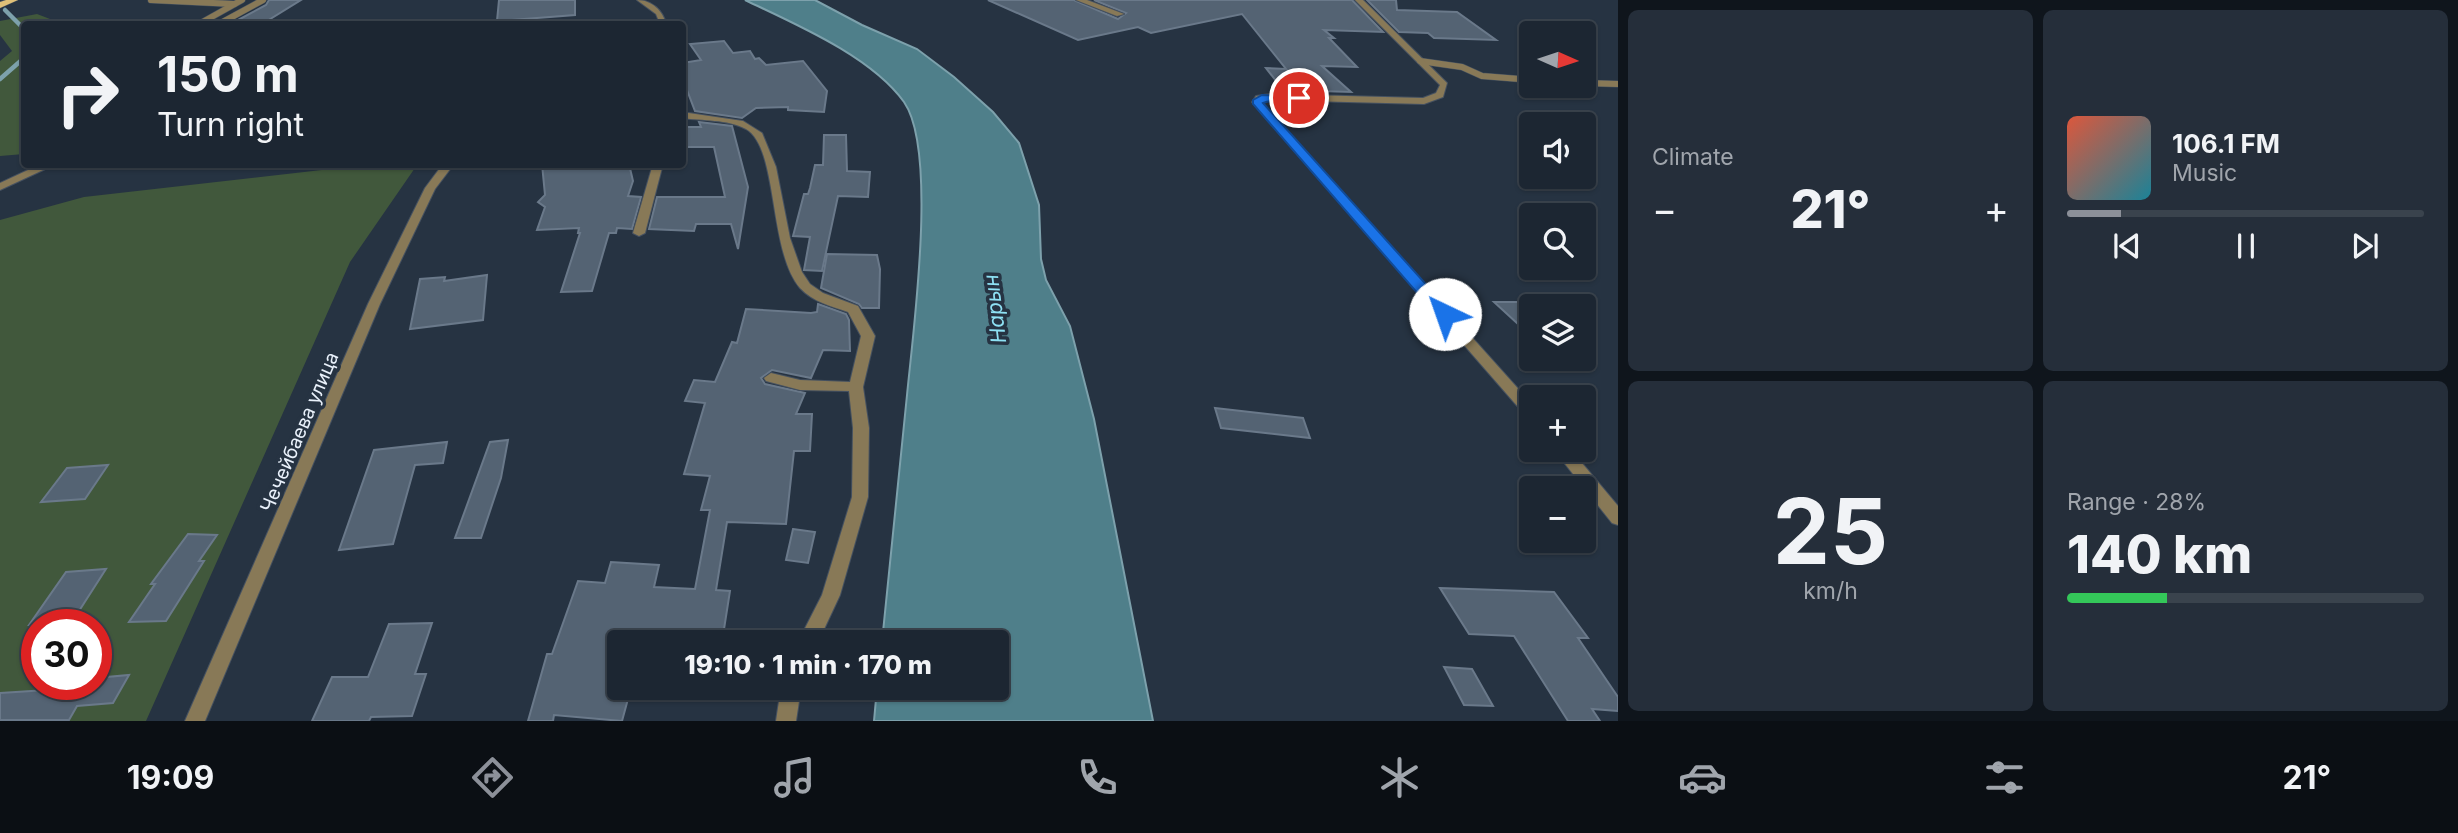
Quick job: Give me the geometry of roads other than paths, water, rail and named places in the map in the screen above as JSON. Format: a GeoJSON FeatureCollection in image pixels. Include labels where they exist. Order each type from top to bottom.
{"type":"FeatureCollection","features":[{"type":"Feature","properties":{"kind":"main road"},"geometry":{"type":"LineString","coordinates":[[0,5],[14,0]]}},
{"type":"Feature","properties":{"kind":"street"},"geometry":{"type":"LineString","coordinates":[[641,0],[659,13],[662,21]]}},
{"type":"Feature","properties":{"kind":"street"},"geometry":{"type":"LineString","coordinates":[[1080,0],[1120,14]]}},
{"type":"Feature","properties":{"kind":"street"},"geometry":{"type":"LineString","coordinates":[[1359,0],[1444,85],[1440,95],[1424,102],[1270,97],[1256,102],[1519,398]]}},
{"type":"Feature","properties":{"kind":"street"},"geometry":{"type":"LineString","coordinates":[[686,116],[734,122],[757,132],[768,154],[777,187],[783,233],[797,274],[816,295],[853,309],[867,336],[856,387],[862,428],[860,497],[831,595],[814,630]]}},
{"type":"Feature","properties":{"kind":"street"},"geometry":{"type":"LineString","coordinates":[[0,187],[42,168]]}},
{"type":"Feature","properties":{"kind":"street","name":"Чечейбаева улица"},"geometry":{"type":"LineString","coordinates":[[195,721],[374,304],[430,188],[446,168]]}},
{"type":"Feature","properties":{"kind":"street"},"geometry":{"type":"LineString","coordinates":[[639,233],[657,168]]}},
{"type":"Feature","properties":{"kind":"street"},"geometry":{"type":"LineString","coordinates":[[771,378],[800,385],[856,387]]}},
{"type":"Feature","properties":{"kind":"street"},"geometry":{"type":"LineString","coordinates":[[1572,462],[1618,518]]}},
{"type":"Feature","properties":{"kind":"street"},"geometry":{"type":"LineString","coordinates":[[786,721],[789,700]]}},
{"type":"Feature","properties":{"kind":"lane"},"geometry":{"type":"LineString","coordinates":[[151,0],[234,4]]}},
{"type":"Feature","properties":{"kind":"lane"},"geometry":{"type":"LineString","coordinates":[[204,21],[242,0]]}},
{"type":"Feature","properties":{"kind":"lane"},"geometry":{"type":"LineString","coordinates":[[224,21],[263,0]]}},
{"type":"Feature","properties":{"kind":"lane"},"geometry":{"type":"LineString","coordinates":[[1420,61],[1462,67],[1482,76],[1519,79]]}},
{"type":"Feature","properties":{"kind":"lane"},"geometry":{"type":"LineString","coordinates":[[1596,83],[1618,84]]}},
{"type":"Feature","properties":{"kind":"water","name":"Нарын"},"geometry":{"type":"Polygon","coordinates":[[[745,0],[815,0],[862,25],[917,49],[993,112],[1019,143],[1039,205],[1041,259],[1046,280],[1070,326],[1094,419],[1153,721],[874,721],[876,700],[1009,700],[1009,630],[883,630],[918,288],[920,160],[914,126],[904,102],[890,85],[852,56],[745,0]]]}},
{"type":"Feature","properties":{"kind":"waterway"},"geometry":{"type":"LineString","coordinates":[[5,10],[21,26]]}},
{"type":"Feature","properties":{"kind":"waterway"},"geometry":{"type":"LineString","coordinates":[[0,79],[21,61]]}}]}
